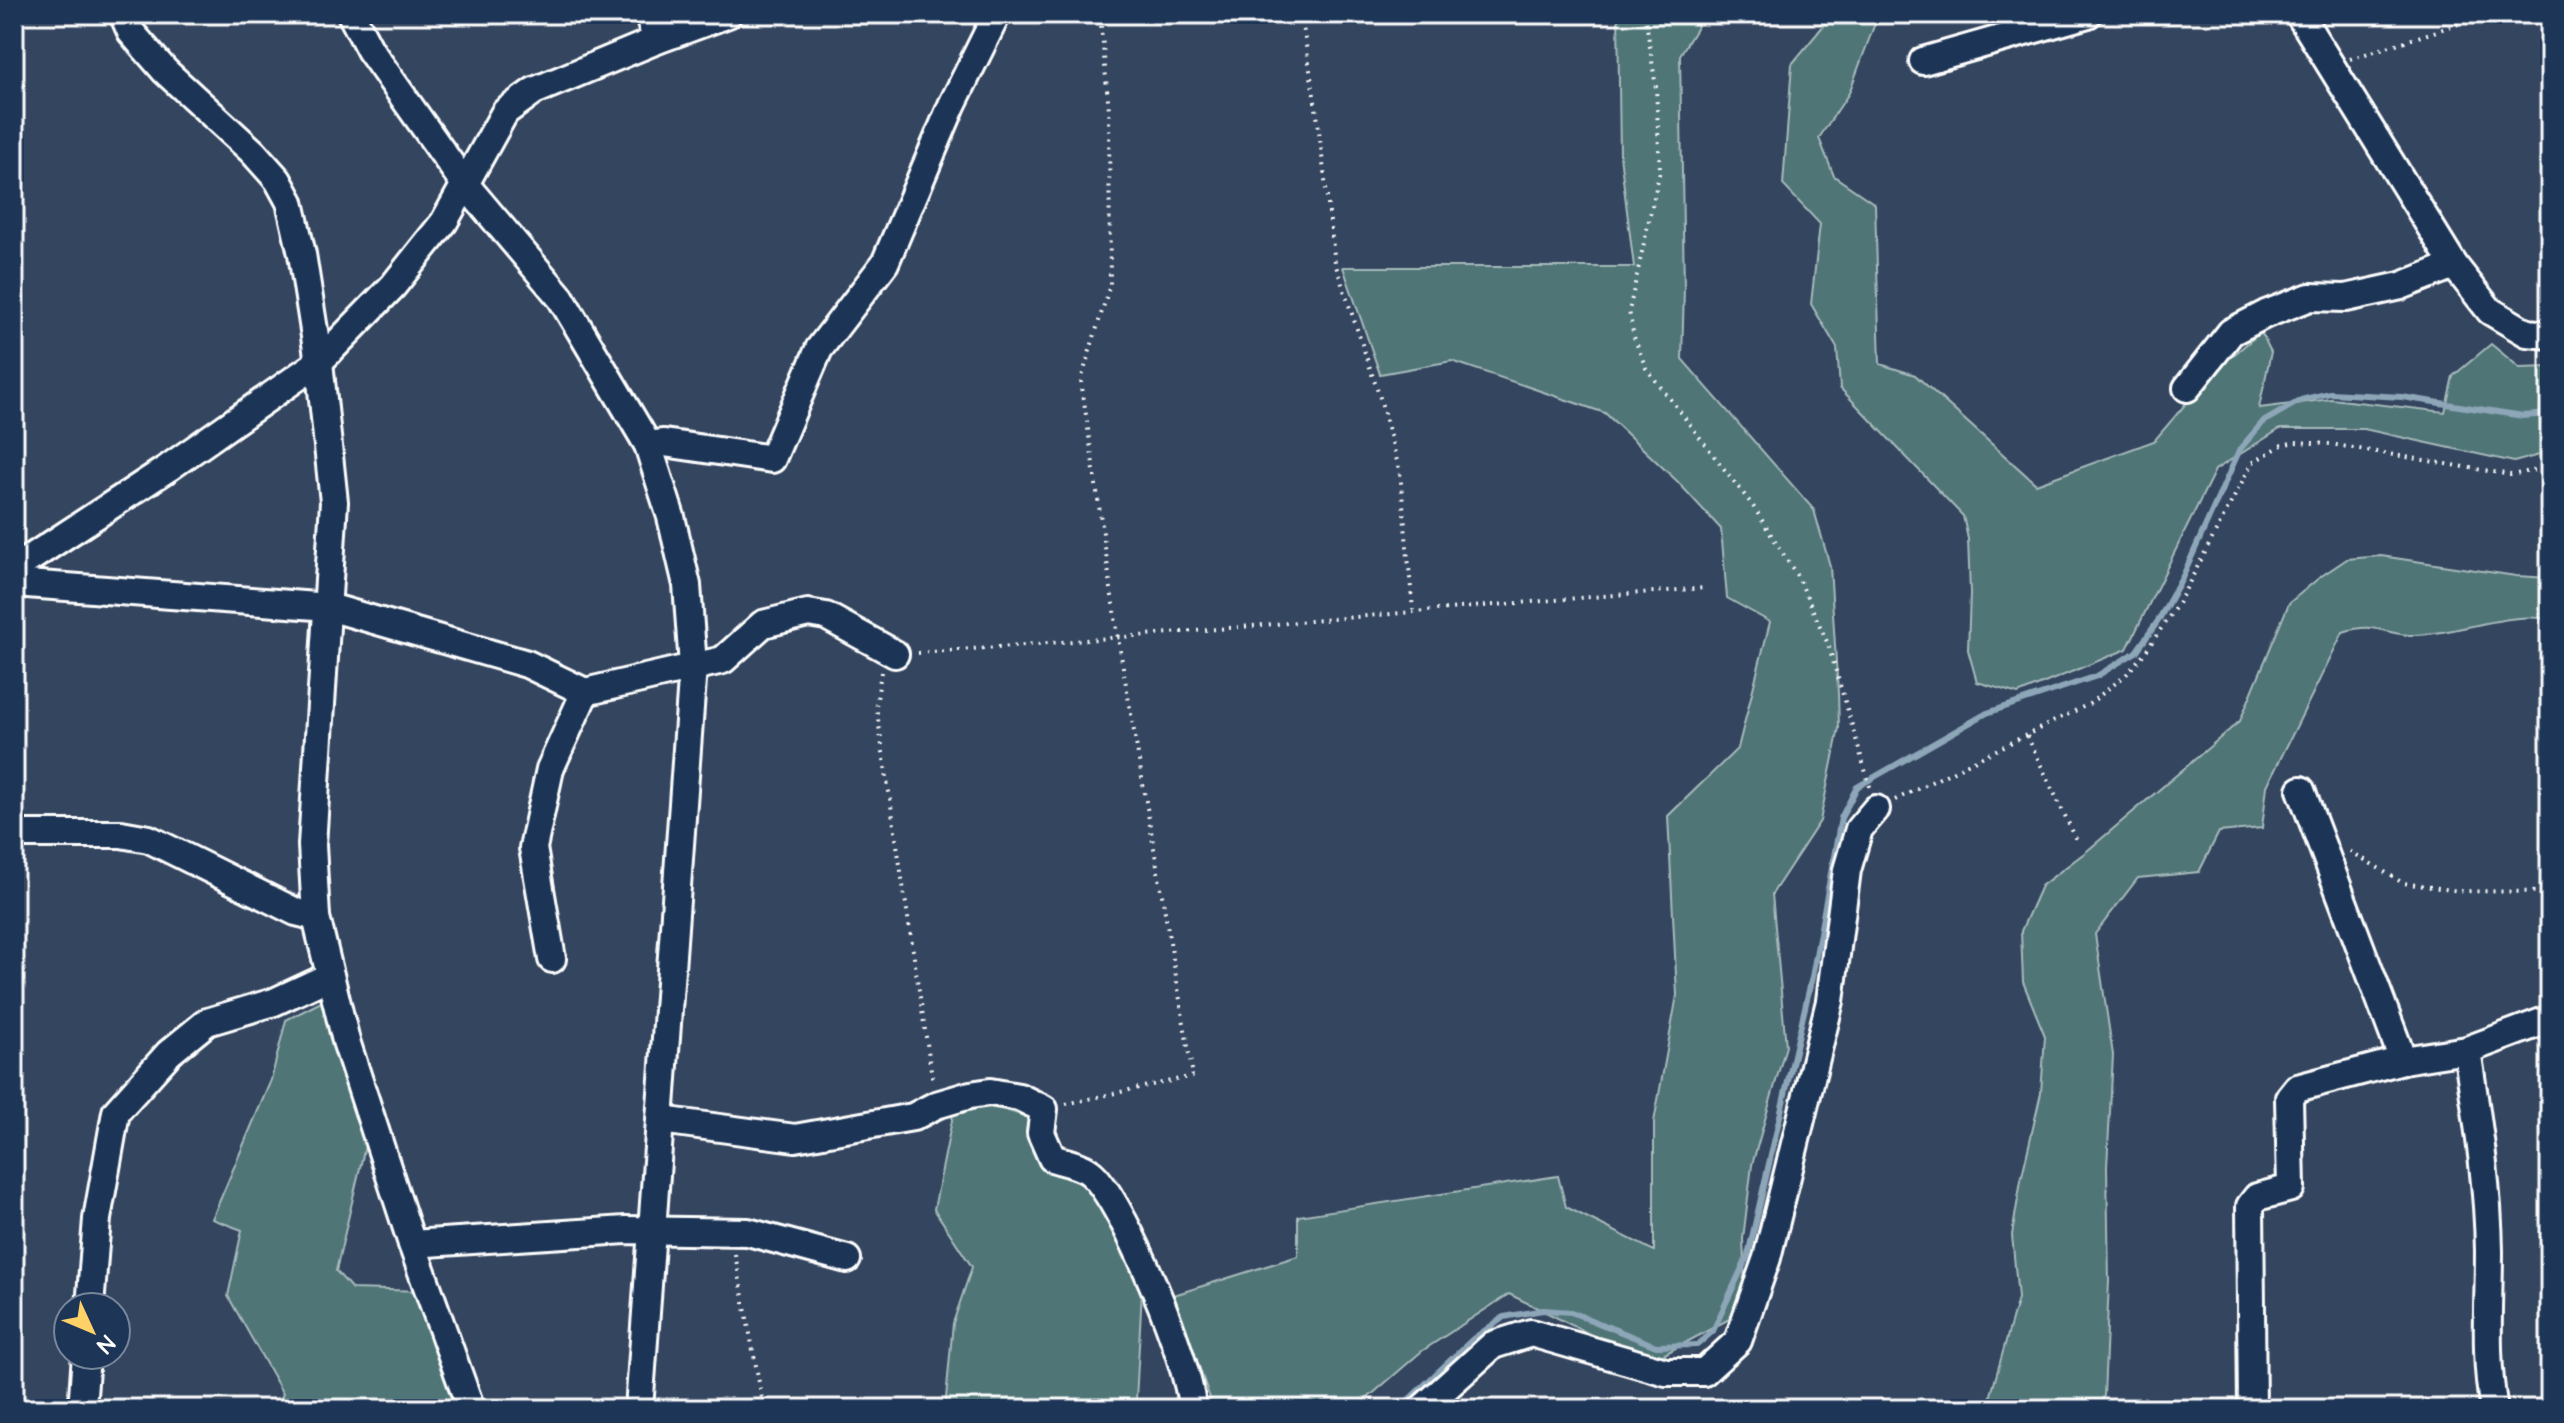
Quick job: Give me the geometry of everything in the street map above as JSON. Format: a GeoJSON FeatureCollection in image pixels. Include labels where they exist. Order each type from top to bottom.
{"type":"FeatureCollection","features":[{"type":"Feature","properties":{"kind":"street"},"geometry":{"type":"LineString","coordinates":[[123,14],[131,32],[165,71],[253,152],[278,180],[290,202],[302,254],[319,362],[334,502],[312,845],[316,917],[346,1041],[412,1244],[471,1409]]}},
{"type":"Feature","properties":{"kind":"street"},"geometry":{"type":"LineString","coordinates":[[351,14],[370,50],[464,183],[561,298],[648,445],[671,517],[687,585],[693,666],[639,1409]]}},
{"type":"Feature","properties":{"kind":"street"},"geometry":{"type":"LineString","coordinates":[[648,14],[657,40]]}},
{"type":"Feature","properties":{"kind":"street"},"geometry":{"type":"LineString","coordinates":[[14,569],[168,468],[319,362],[393,286],[444,222],[505,112],[534,91],[728,14]]}},
{"type":"Feature","properties":{"kind":"street"},"geometry":{"type":"LineString","coordinates":[[648,445],[664,443],[772,459],[819,349],[885,263],[952,105],[997,14]]}},
{"type":"Feature","properties":{"kind":"street"},"geometry":{"type":"LineString","coordinates":[[1923,61],[2088,14]]}},
{"type":"Feature","properties":{"kind":"street"},"geometry":{"type":"LineString","coordinates":[[2299,14],[2454,265],[2490,311],[2527,333],[2550,335]]}},
{"type":"Feature","properties":{"kind":"street"},"geometry":{"type":"LineString","coordinates":[[2187,388],[2231,332],[2266,314],[2310,297],[2346,298],[2401,286],[2454,265]]}},
{"type":"Feature","properties":{"kind":"street"},"geometry":{"type":"LineString","coordinates":[[14,583],[329,607],[527,664],[585,692],[723,660],[763,624],[808,613],[826,616],[889,651]]}},
{"type":"Feature","properties":{"kind":"street"},"geometry":{"type":"LineString","coordinates":[[552,959],[533,848],[550,769],[585,692]]}},
{"type":"Feature","properties":{"kind":"street"},"geometry":{"type":"LineString","coordinates":[[2301,790],[2403,1060]]}},
{"type":"Feature","properties":{"kind":"street"},"geometry":{"type":"LineString","coordinates":[[1422,1409],[1493,1345],[1531,1333],[1666,1372],[1704,1372],[1738,1341],[1767,1258],[1830,1001],[1847,870],[1859,829],[1876,809]]}},
{"type":"Feature","properties":{"kind":"street"},"geometry":{"type":"LineString","coordinates":[[14,834],[121,834],[149,839],[296,912],[316,917]]}},
{"type":"Feature","properties":{"kind":"street"},"geometry":{"type":"LineString","coordinates":[[91,1291],[97,1219],[116,1112],[169,1053],[207,1022],[274,1002],[330,976]]}},
{"type":"Feature","properties":{"kind":"street"},"geometry":{"type":"LineString","coordinates":[[2252,1409],[2250,1206],[2257,1197],[2291,1188],[2289,1098],[2297,1088],[2403,1060],[2467,1050],[2550,1019]]}},
{"type":"Feature","properties":{"kind":"street"},"geometry":{"type":"LineString","coordinates":[[2467,1050],[2482,1147],[2489,1250],[2487,1362],[2494,1409]]}},
{"type":"Feature","properties":{"kind":"street"},"geometry":{"type":"LineString","coordinates":[[661,1120],[795,1138],[913,1117],[936,1105],[990,1092],[1019,1097],[1044,1109],[1041,1133],[1052,1158],[1091,1172],[1128,1227],[1184,1369],[1192,1409]]}},
{"type":"Feature","properties":{"kind":"street"},"geometry":{"type":"LineString","coordinates":[[412,1244],[626,1230],[748,1232],[847,1259]]}},
{"type":"Feature","properties":{"kind":"street"},"geometry":{"type":"LineString","coordinates":[[82,1409],[85,1371]]}},
{"type":"Feature","properties":{"kind":"path"},"geometry":{"type":"LineString","coordinates":[[1044,1109],[1193,1076],[1118,638],[1081,380],[1110,285],[1109,110],[1100,14]]}},
{"type":"Feature","properties":{"kind":"path"},"geometry":{"type":"LineString","coordinates":[[1301,14],[1335,263],[1380,398],[1400,472],[1413,610]]}},
{"type":"Feature","properties":{"kind":"path"},"geometry":{"type":"LineString","coordinates":[[1645,14],[1656,88],[1660,170],[1629,311],[1634,337],[1646,368],[1753,506],[1799,579],[1828,644],[1876,809],[2089,704],[2126,675],[2179,602],[2252,463],[2282,445],[2295,442],[2330,444],[2511,475],[2550,467]]}},
{"type":"Feature","properties":{"kind":"path"},"geometry":{"type":"LineString","coordinates":[[2331,66],[2489,14]]}},
{"type":"Feature","properties":{"kind":"path"},"geometry":{"type":"LineString","coordinates":[[936,1105],[876,706],[889,651],[1118,638],[1413,610],[1705,588]]}},
{"type":"Feature","properties":{"kind":"path"},"geometry":{"type":"LineString","coordinates":[[2027,736],[2078,843]]}},
{"type":"Feature","properties":{"kind":"path"},"geometry":{"type":"LineString","coordinates":[[2319,834],[2403,883],[2459,891],[2550,892]]}},
{"type":"Feature","properties":{"kind":"path"},"geometry":{"type":"LineString","coordinates":[[721,1232],[736,1257],[764,1409]]}},
{"type":"Feature","properties":{"kind":"green space"},"geometry":{"type":"Polygon","coordinates":[[[1618,14],[1705,14],[1680,55],[1684,289],[1682,359],[1814,510],[1830,566],[1839,728],[1820,821],[1772,894],[1786,1046],[1752,1165],[1743,1239],[1745,1286],[1733,1317],[1648,1363],[1509,1294],[1422,1351],[1355,1409],[1208,1409],[1210,1398],[1174,1295],[1298,1256],[1298,1216],[1558,1176],[1566,1207],[1654,1251],[1654,1122],[1677,995],[1668,816],[1738,748],[1770,622],[1727,598],[1721,529],[1677,481],[1605,413],[1452,361],[1380,374],[1343,267],[1634,267],[1620,155],[1618,14]]]}},
{"type":"Feature","properties":{"kind":"green space"},"geometry":{"type":"Polygon","coordinates":[[[1833,14],[1885,14],[1874,26],[1849,93],[1819,138],[1834,176],[1875,204],[1880,364],[1915,375],[2036,484],[2154,441],[2213,372],[2261,332],[2271,352],[2259,408],[2331,399],[2445,412],[2453,376],[2491,344],[2520,368],[2550,367],[2550,452],[2514,462],[2364,429],[2280,429],[2215,470],[2127,649],[2018,694],[1977,682],[1968,650],[1968,539],[1963,516],[1840,388],[1837,348],[1811,304],[1820,224],[1783,185],[1792,64],[1833,14]]]}},
{"type":"Feature","properties":{"kind":"green space"},"geometry":{"type":"Polygon","coordinates":[[[2381,556],[2516,576],[2550,578],[2550,620],[2500,620],[2443,632],[2409,635],[2370,628],[2343,632],[2267,786],[2262,828],[2219,832],[2199,872],[2138,878],[2095,934],[2113,1055],[2107,1167],[2109,1281],[2104,1396],[2096,1409],[1987,1409],[2018,1298],[2012,1235],[2041,1093],[2045,1036],[2023,982],[2021,931],[2041,886],[2087,851],[2240,721],[2289,603],[2347,559],[2381,556]]]}},
{"type":"Feature","properties":{"kind":"green space"},"geometry":{"type":"Polygon","coordinates":[[[327,999],[366,1142],[336,1271],[352,1289],[423,1291],[466,1409],[274,1409],[283,1394],[228,1296],[242,1230],[212,1219],[271,1080],[286,1020],[327,999]]]}},
{"type":"Feature","properties":{"kind":"green space"},"geometry":{"type":"Polygon","coordinates":[[[990,1105],[1030,1118],[1100,1205],[1142,1291],[1136,1400],[1129,1409],[945,1409],[953,1323],[972,1267],[934,1209],[953,1115],[990,1105]]]}},
{"type":"Feature","properties":{"kind":"waterway"},"geometry":{"type":"LineString","coordinates":[[1399,1409],[1473,1339],[1504,1317],[1543,1310],[1571,1312],[1656,1346],[1697,1345],[1713,1331],[1748,1255],[1812,977],[1841,818],[1857,787],[1987,713],[2097,676],[2136,652],[2158,621],[2183,576],[2240,449],[2263,422],[2301,400],[2330,393],[2402,397],[2523,416],[2550,414]]}}]}
